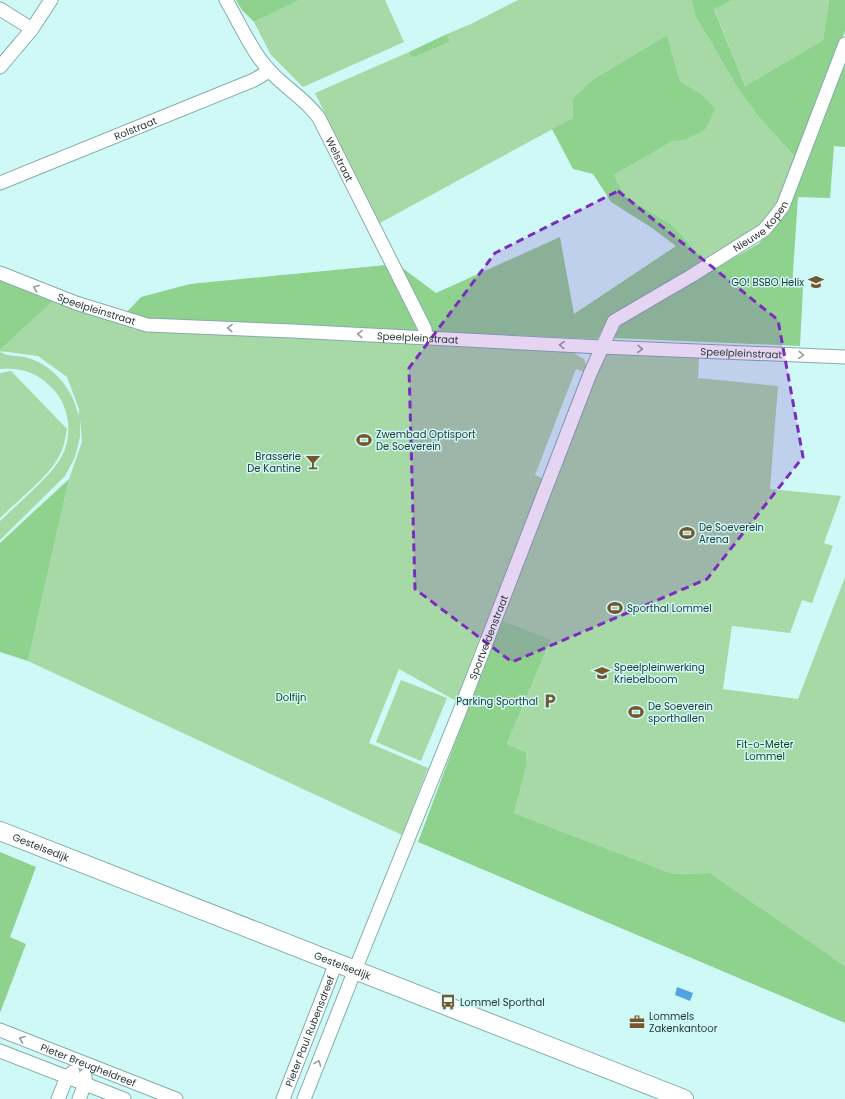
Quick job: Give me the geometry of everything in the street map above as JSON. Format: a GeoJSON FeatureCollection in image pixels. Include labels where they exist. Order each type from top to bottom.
{"type":"FeatureCollection","features":[{"type":"Feature","properties":{"kind":"main road","name":"Gestelsedijk"},"geometry":{"type":"LineString","coordinates":[[0,831],[684,1099]]}},
{"type":"Feature","properties":{"kind":"street"},"geometry":{"type":"LineString","coordinates":[[0,67],[32,29],[51,0]]}},
{"type":"Feature","properties":{"kind":"street","name":"Welstraat"},"geometry":{"type":"LineString","coordinates":[[226,0],[255,51],[269,71],[312,108],[319,118],[425,329],[426,338]]}},
{"type":"Feature","properties":{"kind":"street"},"geometry":{"type":"LineString","coordinates":[[0,9],[32,29]]}},
{"type":"Feature","properties":{"kind":"street","name":"Nieuwe Kopen"},"geometry":{"type":"LineString","coordinates":[[601,347],[614,321],[726,255],[764,230],[774,218],[782,206],[845,44]]}},
{"type":"Feature","properties":{"kind":"street","name":"Rolstraat"},"geometry":{"type":"LineString","coordinates":[[0,182],[254,80],[269,71]]}},
{"type":"Feature","properties":{"kind":"street","name":"Speelpleinstraat"},"geometry":{"type":"LineString","coordinates":[[0,273],[76,303],[147,325],[845,358]]}},
{"type":"Feature","properties":{"kind":"street","name":"Sportveldenstraat"},"geometry":{"type":"LineString","coordinates":[[354,970],[459,713],[601,347]]}},
{"type":"Feature","properties":{"kind":"street","name":"Pieter Paul Rubensdreef"},"geometry":{"type":"LineString","coordinates":[[283,1099],[336,963]]}},
{"type":"Feature","properties":{"kind":"street","name":"Pieter Paul Rubensdreef"},"geometry":{"type":"LineString","coordinates":[[304,1099],[354,970]]}},
{"type":"Feature","properties":{"kind":"street","name":"Pieter Breugheldreef"},"geometry":{"type":"LineString","coordinates":[[0,1030],[176,1099]]}},
{"type":"Feature","properties":{"kind":"street","name":"Pieter Breugheldreef"},"geometry":{"type":"LineString","coordinates":[[0,1051],[124,1099]]}},
{"type":"Feature","properties":{"kind":"street"},"geometry":{"type":"LineString","coordinates":[[58,1099],[67,1077],[84,1064]]}},
{"type":"Feature","properties":{"kind":"street"},"geometry":{"type":"LineString","coordinates":[[79,1099],[85,1084],[84,1064]]}},
{"type":"Feature","properties":{"kind":"highlighted area"},"geometry":{"type":"Polygon","coordinates":[[[618,191],[778,320],[803,457],[707,579],[512,662],[415,589],[409,368],[495,253],[618,191]]]}},
{"type":"Feature","properties":{"kind":"green space"},"geometry":{"type":"Polygon","coordinates":[[[236,0],[300,0],[254,22],[242,10],[236,0]]]}},
{"type":"Feature","properties":{"kind":"green space"},"geometry":{"type":"Polygon","coordinates":[[[300,0],[385,0],[404,42],[303,87],[271,55],[254,22],[300,0]]]}},
{"type":"Feature","properties":{"kind":"green space"},"geometry":{"type":"Polygon","coordinates":[[[518,0],[691,0],[696,17],[737,87],[758,116],[797,159],[776,210],[760,231],[707,263],[672,225],[625,196],[614,175],[671,142],[684,140],[701,94],[680,81],[667,35],[592,80],[572,99],[573,118],[378,224],[315,93],[409,52],[412,58],[450,42],[447,34],[473,23],[518,0]]]}},
{"type":"Feature","properties":{"kind":"green space"},"geometry":{"type":"Polygon","coordinates":[[[691,0],[733,0],[714,9],[745,86],[823,40],[829,0],[845,0],[845,31],[797,159],[758,116],[737,87],[696,17],[691,0]]]}},
{"type":"Feature","properties":{"kind":"green space"},"geometry":{"type":"Polygon","coordinates":[[[733,0],[829,0],[823,40],[745,86],[714,8],[733,0]]]}},
{"type":"Feature","properties":{"kind":"green space"},"geometry":{"type":"Polygon","coordinates":[[[447,34],[450,42],[412,58],[409,52],[447,34]]]}},
{"type":"Feature","properties":{"kind":"green space"},"geometry":{"type":"Polygon","coordinates":[[[667,35],[680,81],[701,94],[715,109],[705,130],[684,140],[671,142],[614,175],[625,196],[672,225],[707,263],[605,325],[597,339],[154,319],[125,314],[141,297],[190,284],[397,264],[436,293],[560,237],[574,314],[676,246],[652,228],[611,202],[593,174],[573,169],[552,129],[573,118],[572,99],[592,80],[667,35]]]}},
{"type":"Feature","properties":{"kind":"green space"},"geometry":{"type":"Polygon","coordinates":[[[845,56],[845,147],[834,146],[830,198],[798,197],[792,287],[803,287],[800,346],[614,338],[622,323],[758,244],[773,230],[784,216],[793,196],[845,56]]]}},
{"type":"Feature","properties":{"kind":"green space"},"geometry":{"type":"Polygon","coordinates":[[[0,278],[54,300],[0,350],[0,278]]]}},
{"type":"Feature","properties":{"kind":"green space","name":"Dolfijn"},"geometry":{"type":"Polygon","coordinates":[[[54,300],[137,330],[253,334],[560,351],[574,353],[584,359],[586,373],[576,369],[535,475],[544,479],[456,701],[399,669],[369,743],[428,768],[402,835],[28,661],[69,479],[82,442],[80,418],[80,437],[75,457],[65,476],[0,540],[0,521],[54,468],[64,453],[67,444],[68,423],[67,414],[62,401],[42,379],[23,370],[0,369],[0,351],[54,300]],[[0,351],[8,355],[21,356],[39,362],[52,371],[67,388],[74,400],[79,415],[79,409],[67,377],[38,356],[0,351]]]}},
{"type":"Feature","properties":{"kind":"green space","name":"Fit-o-Meter Lommel"},"geometry":{"type":"Polygon","coordinates":[[[613,352],[699,358],[698,378],[778,386],[770,489],[841,496],[824,543],[833,546],[812,603],[802,600],[790,633],[732,626],[723,689],[798,699],[845,577],[845,966],[710,873],[673,874],[514,813],[527,764],[526,752],[507,744],[551,639],[501,620],[604,356],[613,352]]]}},
{"type":"Feature","properties":{"kind":"green space"},"geometry":{"type":"Polygon","coordinates":[[[11,371],[67,429],[62,451],[53,466],[0,518],[0,373],[11,371]]]}},
{"type":"Feature","properties":{"kind":"green space"},"geometry":{"type":"Polygon","coordinates":[[[69,479],[28,661],[0,652],[0,543],[69,479]]]}},
{"type":"Feature","properties":{"kind":"green space"},"geometry":{"type":"Polygon","coordinates":[[[501,620],[551,639],[507,744],[526,752],[527,764],[514,813],[673,874],[710,873],[845,966],[845,1023],[418,842],[501,620]]]}},
{"type":"Feature","properties":{"kind":"green space"},"geometry":{"type":"Polygon","coordinates":[[[401,680],[447,698],[421,761],[376,742],[401,680]]]}},
{"type":"Feature","properties":{"kind":"green space"},"geometry":{"type":"Polygon","coordinates":[[[0,852],[36,867],[10,937],[26,944],[0,1013],[0,852]]]}},
{"type":"Feature","properties":{"kind":"water"},"geometry":{"type":"Polygon","coordinates":[[[677,987],[693,993],[690,1001],[675,995],[677,987]]]}},
{"type":"Feature","properties":{"kind":"place","name":"GO! BSBO Helix"},"geometry":{"type":"Point","coordinates":[816,282]}},
{"type":"Feature","properties":{"kind":"place","name":"Zwembad Optisport De Soeverein"},"geometry":{"type":"Point","coordinates":[364,440]}},
{"type":"Feature","properties":{"kind":"place","name":"Brasserie De Kantine"},"geometry":{"type":"Point","coordinates":[313,462]}},
{"type":"Feature","properties":{"kind":"place","name":"De Soeverein Arena"},"geometry":{"type":"Point","coordinates":[687,533]}},
{"type":"Feature","properties":{"kind":"place","name":"Sporthal Lommel"},"geometry":{"type":"Point","coordinates":[615,608]}},
{"type":"Feature","properties":{"kind":"place","name":"Speelpleinwerking Kriebelboom"},"geometry":{"type":"Point","coordinates":[602,673]}},
{"type":"Feature","properties":{"kind":"place","name":"Parking Sporthal"},"geometry":{"type":"Point","coordinates":[550,701]}},
{"type":"Feature","properties":{"kind":"place","name":"De Soeverein sporthallen"},"geometry":{"type":"Point","coordinates":[636,712]}},
{"type":"Feature","properties":{"kind":"place","name":"Lommel Sporthal"},"geometry":{"type":"Point","coordinates":[448,1002]}},
{"type":"Feature","properties":{"kind":"place","name":"Lommels Zakenkantoor"},"geometry":{"type":"Point","coordinates":[637,1022]}}]}
